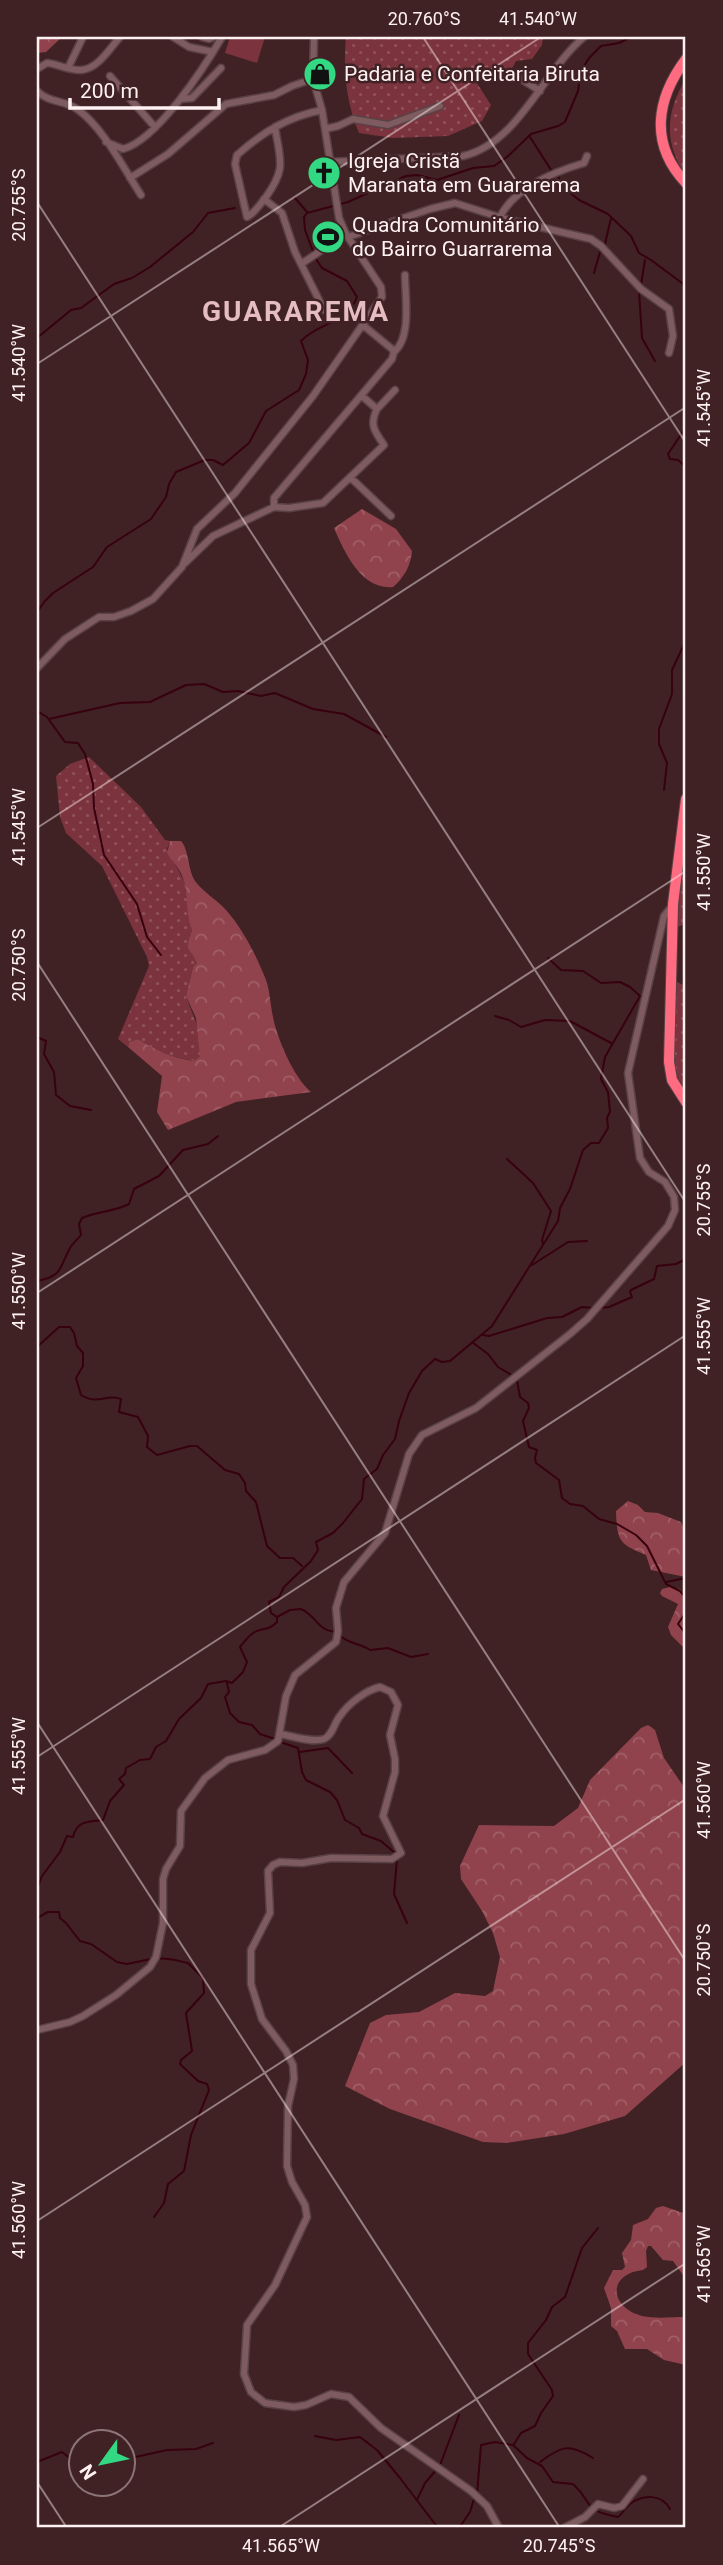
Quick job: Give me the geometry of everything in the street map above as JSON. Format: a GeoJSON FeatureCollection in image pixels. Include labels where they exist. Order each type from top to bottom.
{"type":"FeatureCollection","features":[{"type":"Feature","properties":{"kind":"highway"},"geometry":{"type":"LineString","coordinates":[[686,59],[662,102],[661,117],[669,159],[686,183]]}},
{"type":"Feature","properties":{"kind":"highway"},"geometry":{"type":"LineString","coordinates":[[686,799],[673,904],[668,1062],[672,1080],[686,1102]]}},
{"type":"Feature","properties":{"kind":"street"},"geometry":{"type":"LineString","coordinates":[[68,68],[83,37]]}},
{"type":"Feature","properties":{"kind":"street"},"geometry":{"type":"LineString","coordinates":[[37,69],[47,63],[80,70],[96,63],[120,37]]}},
{"type":"Feature","properties":{"kind":"street"},"geometry":{"type":"LineString","coordinates":[[173,37],[190,47],[212,52]]}},
{"type":"Feature","properties":{"kind":"street"},"geometry":{"type":"LineString","coordinates":[[202,37],[212,38]]}},
{"type":"Feature","properties":{"kind":"street"},"geometry":{"type":"LineString","coordinates":[[106,142],[117,148],[130,147],[154,126],[181,99],[222,37]]}},
{"type":"Feature","properties":{"kind":"street"},"geometry":{"type":"LineString","coordinates":[[182,567],[197,529],[240,487],[319,390],[338,358],[364,326],[382,297],[381,287],[347,235],[336,206],[322,110],[313,79],[314,37]]}},
{"type":"Feature","properties":{"kind":"street"},"geometry":{"type":"LineString","coordinates":[[328,162],[471,154],[500,137],[540,91],[571,48],[584,37]]}},
{"type":"Feature","properties":{"kind":"street"},"geometry":{"type":"LineString","coordinates":[[181,99],[192,98],[221,68]]}},
{"type":"Feature","properties":{"kind":"street"},"geometry":{"type":"LineString","coordinates":[[482,72],[518,77],[540,91]]}},
{"type":"Feature","properties":{"kind":"street"},"geometry":{"type":"LineString","coordinates":[[110,76],[154,126]]}},
{"type":"Feature","properties":{"kind":"street"},"geometry":{"type":"LineString","coordinates":[[130,178],[168,154],[226,104],[274,95],[313,79]]}},
{"type":"Feature","properties":{"kind":"street"},"geometry":{"type":"LineString","coordinates":[[37,91],[48,100],[78,110],[106,142],[141,195]]}},
{"type":"Feature","properties":{"kind":"street"},"geometry":{"type":"LineString","coordinates":[[325,129],[338,127],[353,119],[388,125],[440,106]]}},
{"type":"Feature","properties":{"kind":"street"},"geometry":{"type":"LineString","coordinates":[[275,127],[281,172],[264,199],[247,217],[235,158],[275,127],[295,116],[322,110]]}},
{"type":"Feature","properties":{"kind":"street"},"geometry":{"type":"LineString","coordinates":[[500,217],[514,198],[554,173],[584,163],[587,156]]}},
{"type":"Feature","properties":{"kind":"street"},"geometry":{"type":"LineString","coordinates":[[264,199],[282,214],[301,264],[324,310]]}},
{"type":"Feature","properties":{"kind":"street"},"geometry":{"type":"LineString","coordinates":[[301,264],[347,235],[449,204],[464,205],[595,241],[640,289],[667,307],[673,336],[669,353]]}},
{"type":"Feature","properties":{"kind":"street"},"geometry":{"type":"LineString","coordinates":[[274,508],[274,498],[362,396],[400,345],[404,331],[405,275]]}},
{"type":"Feature","properties":{"kind":"street"},"geometry":{"type":"LineString","coordinates":[[364,326],[394,352]]}},
{"type":"Feature","properties":{"kind":"street"},"geometry":{"type":"LineString","coordinates":[[37,668],[65,639],[99,617],[114,617],[153,599],[213,536],[274,508],[323,503],[384,445],[376,436],[372,425],[377,409],[395,390]]}},
{"type":"Feature","properties":{"kind":"street"},"geometry":{"type":"LineString","coordinates":[[362,396],[377,409]]}},
{"type":"Feature","properties":{"kind":"street"},"geometry":{"type":"LineString","coordinates":[[351,478],[391,516]]}},
{"type":"Feature","properties":{"kind":"street"},"geometry":{"type":"LineString","coordinates":[[37,2030],[83,2016],[116,1995],[150,1967],[156,1956],[163,1923],[163,1879],[181,1841],[180,1811],[205,1778],[228,1760],[265,1750],[278,1741],[286,1696],[295,1675],[336,1642],[336,1608],[344,1582],[385,1533],[409,1454],[422,1435],[476,1408],[587,1319],[668,1226],[675,1210],[674,1197],[665,1182],[649,1172],[640,1158],[628,1073],[664,916],[673,904]]}},
{"type":"Feature","properties":{"kind":"street"},"geometry":{"type":"LineString","coordinates":[[279,1734],[316,1740],[325,1738],[343,1712],[371,1690],[380,1687],[391,1692],[398,1705],[390,1735],[396,1765],[383,1816],[401,1853],[392,1859],[331,1858],[302,1863],[281,1861],[268,1871],[270,1913],[251,1950],[251,1984],[262,2020],[293,2065],[294,2079],[288,2106],[287,2166],[292,2182],[305,2205],[307,2217],[275,2285],[247,2325],[245,2380],[254,2396],[271,2405],[301,2406],[331,2394],[354,2399],[381,2428],[478,2498],[499,2528]]}},
{"type":"Feature","properties":{"kind":"street"},"geometry":{"type":"LineString","coordinates":[[564,2528],[585,2517],[598,2504],[614,2508],[622,2506],[643,2479]]}},
{"type":"Feature","properties":{"kind":"shaded area"},"geometry":{"type":"Polygon","coordinates":[[[230,37],[265,37],[257,63],[225,53],[230,37]]]}},
{"type":"Feature","properties":{"kind":"shaded area"},"geometry":{"type":"Polygon","coordinates":[[[346,37],[543,37],[542,45],[532,59],[516,61],[509,74],[478,66],[471,74],[491,105],[482,121],[448,136],[393,138],[359,133],[346,86],[346,37]]]}},
{"type":"Feature","properties":{"kind":"shaded area"},"geometry":{"type":"Polygon","coordinates":[[[686,78],[686,174],[675,155],[670,125],[673,106],[686,78]]]}},
{"type":"Feature","properties":{"kind":"shaded area","name":"Quadra Comunitário do Bairro Guarrarema"},"geometry":{"type":"Polygon","coordinates":[[[334,225],[341,236],[323,248],[315,237],[334,225]]]}},
{"type":"Feature","properties":{"kind":"shaded area"},"geometry":{"type":"Polygon","coordinates":[[[89,757],[141,807],[165,840],[170,841],[167,849],[184,881],[192,930],[190,937],[197,963],[193,967],[186,996],[200,1039],[200,1056],[194,1061],[162,1054],[138,1039],[129,1042],[128,1047],[118,1039],[149,966],[102,866],[66,833],[60,817],[56,776],[70,764],[89,757]]]}},
{"type":"Feature","properties":{"kind":"shaded area"},"geometry":{"type":"Polygon","coordinates":[[[686,835],[686,924],[677,927],[680,880],[686,835]]]}},
{"type":"Feature","properties":{"kind":"shaded area"},"geometry":{"type":"Polygon","coordinates":[[[672,980],[686,986],[686,1095],[679,1082],[672,1054],[672,980]]]}},
{"type":"Feature","properties":{"kind":"green space"},"geometry":{"type":"Polygon","coordinates":[[[37,37],[62,37],[46,52],[37,53],[37,37]]]}},
{"type":"Feature","properties":{"kind":"green space"},"geometry":{"type":"Polygon","coordinates":[[[362,509],[396,529],[412,551],[406,571],[393,587],[372,583],[363,576],[349,558],[334,528],[362,509]]]}},
{"type":"Feature","properties":{"kind":"green space"},"geometry":{"type":"Polygon","coordinates":[[[170,841],[181,841],[195,881],[226,910],[248,941],[266,980],[282,1046],[298,1077],[311,1092],[236,1102],[168,1130],[157,1112],[162,1076],[128,1047],[129,1042],[138,1039],[178,1058],[194,1061],[200,1056],[196,1018],[186,996],[193,967],[197,963],[188,949],[192,930],[184,881],[167,853],[170,841]]]}},
{"type":"Feature","properties":{"kind":"green space"},"geometry":{"type":"Polygon","coordinates":[[[628,1501],[645,1512],[658,1513],[681,1522],[686,1533],[686,1577],[651,1570],[646,1555],[630,1548],[621,1540],[616,1511],[628,1501]]]}},
{"type":"Feature","properties":{"kind":"green space"},"geometry":{"type":"Polygon","coordinates":[[[662,1589],[680,1589],[686,1597],[686,1650],[671,1635],[668,1627],[678,1604],[660,1593],[662,1589]]]}},
{"type":"Feature","properties":{"kind":"green space"},"geometry":{"type":"Polygon","coordinates":[[[648,1725],[655,1730],[664,1758],[686,1790],[686,2062],[625,2116],[564,2134],[507,2143],[483,2142],[390,2109],[345,2086],[370,2023],[386,2015],[419,2012],[455,1993],[485,1996],[493,1991],[500,1957],[493,1933],[482,1911],[461,1879],[460,1866],[479,1825],[554,1826],[578,1808],[590,1780],[641,1728],[648,1725]]]}},
{"type":"Feature","properties":{"kind":"green space"},"geometry":{"type":"Polygon","coordinates":[[[663,2206],[686,2214],[686,2275],[683,2275],[673,2261],[663,2260],[648,2246],[647,2267],[623,2278],[618,2284],[618,2299],[631,2312],[642,2316],[686,2317],[686,2365],[664,2360],[647,2349],[625,2349],[617,2331],[611,2326],[611,2308],[604,2288],[613,2270],[622,2270],[625,2267],[622,2253],[631,2240],[633,2225],[648,2219],[656,2208],[663,2206]]]}},
{"type":"Feature","properties":{"kind":"waterway"},"geometry":{"type":"LineString","coordinates":[[307,213],[348,202],[406,176],[417,175],[437,180],[473,168],[494,166],[531,134],[565,122],[578,91],[581,71],[589,58],[601,46],[619,43],[631,37]]}},
{"type":"Feature","properties":{"kind":"waterway"},"geometry":{"type":"LineString","coordinates":[[530,137],[553,173]]}},
{"type":"Feature","properties":{"kind":"waterway"},"geometry":{"type":"LineString","coordinates":[[558,176],[562,186],[579,200],[608,214],[631,236],[639,253],[686,286]]}},
{"type":"Feature","properties":{"kind":"waterway"},"geometry":{"type":"LineString","coordinates":[[295,198],[307,212]]}},
{"type":"Feature","properties":{"kind":"waterway"},"geometry":{"type":"LineString","coordinates":[[37,338],[71,310],[81,308],[114,284],[132,278],[150,267],[193,232],[208,213],[235,208]]}},
{"type":"Feature","properties":{"kind":"waterway"},"geometry":{"type":"LineString","coordinates":[[307,213],[304,217],[305,230],[314,254]]}},
{"type":"Feature","properties":{"kind":"waterway"},"geometry":{"type":"LineString","coordinates":[[605,244],[611,218]]}},
{"type":"Feature","properties":{"kind":"waterway"},"geometry":{"type":"LineString","coordinates":[[594,273],[600,252]]}},
{"type":"Feature","properties":{"kind":"waterway"},"geometry":{"type":"LineString","coordinates":[[37,612],[53,593],[93,567],[107,547],[151,519],[166,497],[176,472],[205,460],[213,460],[223,465],[249,443],[266,411],[299,390],[306,374],[308,360],[301,341],[347,313],[357,297],[347,281],[322,268],[316,259]]}},
{"type":"Feature","properties":{"kind":"waterway"},"geometry":{"type":"LineString","coordinates":[[641,285],[645,260]]}},
{"type":"Feature","properties":{"kind":"waterway"},"geometry":{"type":"LineString","coordinates":[[639,291],[642,338],[655,361]]}},
{"type":"Feature","properties":{"kind":"waterway"},"geometry":{"type":"LineString","coordinates":[[686,339],[686,345]]}},
{"type":"Feature","properties":{"kind":"waterway"},"geometry":{"type":"LineString","coordinates":[[686,427],[668,454],[670,459],[678,460],[686,467]]}},
{"type":"Feature","properties":{"kind":"waterway"},"geometry":{"type":"LineString","coordinates":[[664,790],[667,763],[659,744],[659,729],[672,694],[672,670],[686,640]]}},
{"type":"Feature","properties":{"kind":"waterway"},"geometry":{"type":"LineString","coordinates":[[49,719],[120,703],[150,702],[186,685],[204,684],[223,692],[238,691],[261,696],[275,693],[313,709],[344,714],[386,737]]}},
{"type":"Feature","properties":{"kind":"waterway"},"geometry":{"type":"LineString","coordinates":[[37,711],[47,717],[65,742],[78,743],[85,754],[93,784],[94,808],[104,855],[137,904],[147,937],[161,955]]}},
{"type":"Feature","properties":{"kind":"waterway"},"geometry":{"type":"LineString","coordinates":[[277,1617],[271,1613],[269,1602],[279,1597],[284,1587],[311,1561],[318,1550],[316,1542],[333,1533],[362,1499],[364,1479],[377,1469],[395,1439],[409,1393],[422,1371],[435,1359],[450,1361],[492,1326],[558,1221],[560,1208],[570,1189],[583,1150],[591,1143],[599,1143],[608,1128],[608,1092],[601,1079],[605,1057],[640,996],[620,982],[601,983],[583,971],[561,970],[548,958]]}},
{"type":"Feature","properties":{"kind":"waterway"},"geometry":{"type":"LineString","coordinates":[[495,1016],[521,1027],[545,1020],[570,1021],[611,1043]]}},
{"type":"Feature","properties":{"kind":"waterway"},"geometry":{"type":"LineString","coordinates":[[37,1037],[46,1041],[44,1054],[54,1072],[56,1095],[70,1106],[91,1110]]}},
{"type":"Feature","properties":{"kind":"waterway"},"geometry":{"type":"LineString","coordinates":[[37,1281],[52,1277],[59,1270],[70,1248],[81,1235],[79,1224],[82,1218],[129,1204],[134,1189],[159,1176],[183,1150],[208,1144],[218,1136]]}},
{"type":"Feature","properties":{"kind":"waterway"},"geometry":{"type":"LineString","coordinates":[[507,1159],[533,1183],[551,1211],[543,1244]]}},
{"type":"Feature","properties":{"kind":"waterway"},"geometry":{"type":"LineString","coordinates":[[532,1265],[568,1242],[587,1241]]}},
{"type":"Feature","properties":{"kind":"waterway"},"geometry":{"type":"LineString","coordinates":[[599,1308],[609,1307],[632,1297],[631,1290],[654,1279],[657,1266],[676,1264],[686,1259]]}},
{"type":"Feature","properties":{"kind":"waterway"},"geometry":{"type":"LineString","coordinates":[[483,1335],[489,1336],[547,1318],[562,1317],[582,1307],[594,1308]]}},
{"type":"Feature","properties":{"kind":"waterway"},"geometry":{"type":"LineString","coordinates":[[37,1347],[59,1327],[70,1327],[77,1346],[83,1353],[83,1366],[76,1378],[81,1395],[98,1400],[111,1397],[121,1399],[119,1412],[138,1417],[148,1436],[147,1447],[157,1455],[197,1446],[225,1470],[239,1474],[245,1483],[246,1491],[256,1502],[267,1546],[280,1558],[293,1558],[302,1566]]}},
{"type":"Feature","properties":{"kind":"waterway"},"geometry":{"type":"LineString","coordinates":[[472,1342],[488,1354],[498,1367],[513,1376]]}},
{"type":"Feature","properties":{"kind":"waterway"},"geometry":{"type":"LineString","coordinates":[[517,1380],[520,1397],[528,1403],[529,1408],[523,1421],[529,1447],[537,1450],[536,1463],[559,1480],[562,1498],[570,1504],[583,1506],[599,1519],[617,1524],[636,1535],[647,1546],[666,1584],[680,1591],[686,1598]]}},
{"type":"Feature","properties":{"kind":"waterway"},"geometry":{"type":"LineString","coordinates":[[666,1582],[686,1578]]}},
{"type":"Feature","properties":{"kind":"waterway"},"geometry":{"type":"LineString","coordinates":[[37,1889],[67,1836],[73,1837],[77,1827],[84,1823],[103,1820],[110,1801],[124,1785],[119,1779],[125,1774],[126,1768],[140,1760],[150,1759],[156,1747],[166,1741],[179,1719],[201,1698],[208,1684],[226,1681],[232,1683],[243,1672],[247,1662],[240,1647],[251,1634],[273,1626],[277,1617],[290,1610],[301,1609],[324,1629],[336,1632]]}},
{"type":"Feature","properties":{"kind":"waterway"},"geometry":{"type":"LineString","coordinates":[[686,1612],[678,1624],[686,1634]]}},
{"type":"Feature","properties":{"kind":"waterway"},"geometry":{"type":"LineString","coordinates":[[340,1636],[370,1650],[388,1648],[411,1657],[428,1654]]}},
{"type":"Feature","properties":{"kind":"waterway"},"geometry":{"type":"LineString","coordinates":[[227,1683],[229,1692],[225,1697],[230,1713],[239,1722],[252,1725],[260,1734],[275,1739]]}},
{"type":"Feature","properties":{"kind":"waterway"},"geometry":{"type":"LineString","coordinates":[[280,1742],[298,1748],[306,1780],[330,1792],[337,1800],[345,1820],[359,1828],[362,1834],[381,1841],[396,1854]]}},
{"type":"Feature","properties":{"kind":"waterway"},"geometry":{"type":"LineString","coordinates":[[300,1752],[328,1748],[352,1773]]}},
{"type":"Feature","properties":{"kind":"waterway"},"geometry":{"type":"LineString","coordinates":[[397,1859],[394,1894],[407,1923]]}},
{"type":"Feature","properties":{"kind":"waterway"},"geometry":{"type":"LineString","coordinates":[[37,1918],[48,1912],[59,1912],[60,1918],[80,1941],[91,1944],[117,1962],[127,1964],[151,1959]]}},
{"type":"Feature","properties":{"kind":"waterway"},"geometry":{"type":"LineString","coordinates":[[154,2217],[164,2203],[168,2184],[184,2171],[191,2135],[209,2090],[207,2084],[198,2081],[180,2064],[192,2051],[186,2013],[204,1993],[203,1978],[188,1963],[157,1959]]}},
{"type":"Feature","properties":{"kind":"waterway"},"geometry":{"type":"LineString","coordinates":[[514,2444],[521,2433],[535,2426],[553,2396],[552,2390],[528,2354],[528,2343],[546,2320],[552,2307],[565,2297],[582,2248],[598,2228]]}},
{"type":"Feature","properties":{"kind":"waterway"},"geometry":{"type":"LineString","coordinates":[[440,2465],[459,2415]]}},
{"type":"Feature","properties":{"kind":"waterway"},"geometry":{"type":"LineString","coordinates":[[315,2436],[336,2440],[360,2437],[377,2450],[438,2528]]}},
{"type":"Feature","properties":{"kind":"waterway"},"geometry":{"type":"LineString","coordinates":[[477,2494],[481,2445],[495,2442],[513,2445],[527,2458],[542,2466],[553,2482],[573,2484],[598,2512],[618,2517],[630,2504],[646,2497],[662,2500],[670,2509]]}},
{"type":"Feature","properties":{"kind":"waterway"},"geometry":{"type":"LineString","coordinates":[[136,2457],[167,2450],[196,2449],[213,2443]]}},
{"type":"Feature","properties":{"kind":"waterway"},"geometry":{"type":"LineString","coordinates":[[540,2462],[565,2448],[578,2450],[593,2458]]}},
{"type":"Feature","properties":{"kind":"waterway"},"geometry":{"type":"LineString","coordinates":[[37,2462],[62,2452],[66,2455]]}},
{"type":"Feature","properties":{"kind":"waterway"},"geometry":{"type":"LineString","coordinates":[[417,2500],[425,2483],[437,2469]]}},
{"type":"Feature","properties":{"kind":"waterway"},"geometry":{"type":"LineString","coordinates":[[459,2528],[470,2512],[474,2499]]}},
{"type":"Feature","properties":{"kind":"place","name":"Padaria e Confeitaria Biruta"},"geometry":{"type":"Point","coordinates":[320,74]}},
{"type":"Feature","properties":{"kind":"place","name":"Igreja Cristã Maranata em Guararema"},"geometry":{"type":"Point","coordinates":[324,173]}},
{"type":"Feature","properties":{"kind":"place","name":"Quadra Comunitário do Bairro Guarrarema"},"geometry":{"type":"Point","coordinates":[328,237]}},
{"type":"Feature","properties":{"kind":"district","name":"GUARAREMA"},"geometry":{"type":"Point","coordinates":[296,311]}}]}
